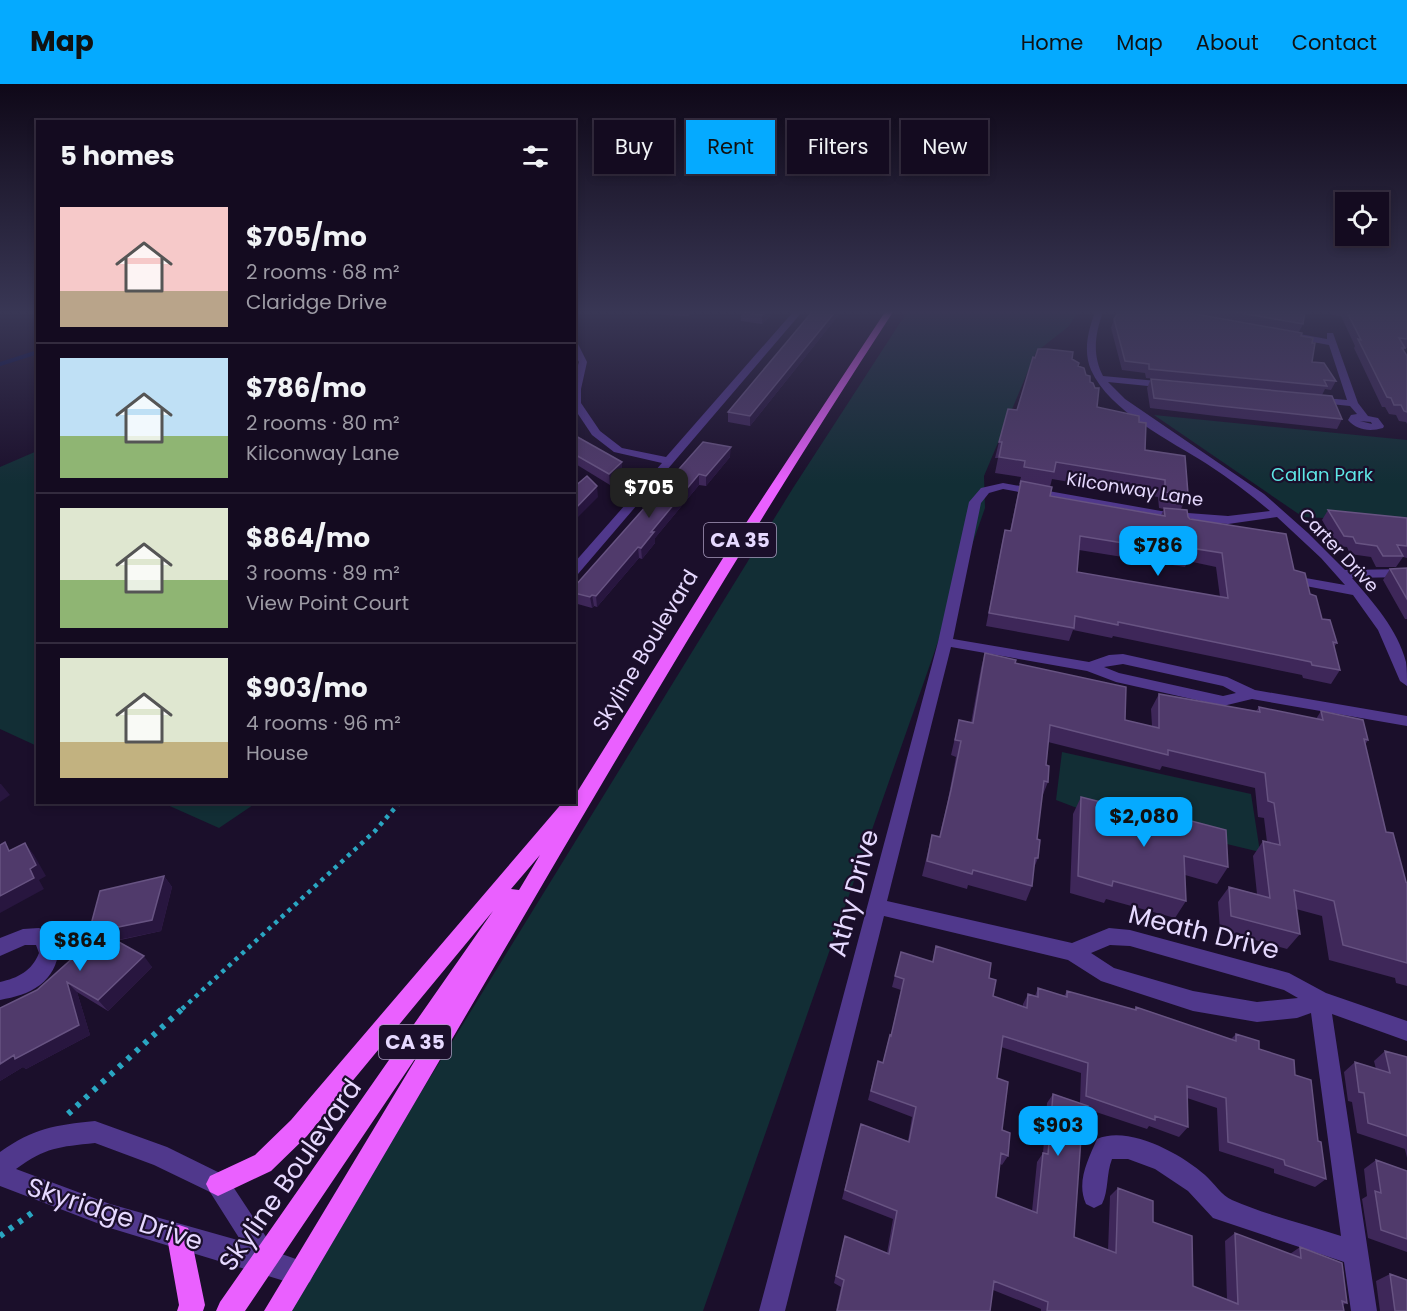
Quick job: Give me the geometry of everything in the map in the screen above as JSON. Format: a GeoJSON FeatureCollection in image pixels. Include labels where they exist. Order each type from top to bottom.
{"type":"FeatureCollection","features":[{"type":"Feature","properties":{"kind":"main road","name":"Skyline Boulevard"},"geometry":{"type":"LineString","coordinates":[[277,1311],[734,549],[850,369]]}},
{"type":"Feature","properties":{"kind":"main road","name":"Skyline Boulevard"},"geometry":{"type":"LineString","coordinates":[[229,1311],[267,1259],[599,772]]}},
{"type":"Feature","properties":{"kind":"main road"},"geometry":{"type":"LineString","coordinates":[[576,800],[599,772]]}},
{"type":"Feature","properties":{"kind":"main road"},"geometry":{"type":"LineString","coordinates":[[218,1184],[245,1173],[263,1162],[299,1128],[572,804]]}},
{"type":"Feature","properties":{"kind":"main road"},"geometry":{"type":"LineString","coordinates":[[179,1238],[192,1305],[190,1311]]}},
{"type":"Feature","properties":{"kind":"street"},"geometry":{"type":"LineString","coordinates":[[576,388],[581,369]]}},
{"type":"Feature","properties":{"kind":"street"},"geometry":{"type":"LineString","coordinates":[[576,569],[748,369]]}},
{"type":"Feature","properties":{"kind":"street","name":"Carter Drive"},"geometry":{"type":"LineString","coordinates":[[1097,369],[1100,378],[1125,404],[1249,487],[1280,513],[1340,574],[1382,625],[1407,681]]}},
{"type":"Feature","properties":{"kind":"street"},"geometry":{"type":"LineString","coordinates":[[1342,369],[1353,404],[1364,417]]}},
{"type":"Feature","properties":{"kind":"street"},"geometry":{"type":"LineString","coordinates":[[1100,378],[1181,386]]}},
{"type":"Feature","properties":{"kind":"street"},"geometry":{"type":"LineString","coordinates":[[1307,399],[1353,404]]}},
{"type":"Feature","properties":{"kind":"street"},"geometry":{"type":"LineString","coordinates":[[576,403],[596,433],[618,450],[668,461]]}},
{"type":"Feature","properties":{"kind":"street","name":"Kilconway Lane"},"geometry":{"type":"LineString","coordinates":[[985,490],[1004,486],[1161,515],[1228,520],[1280,513]]}},
{"type":"Feature","properties":{"kind":"street","name":"Athy Drive"},"geometry":{"type":"LineString","coordinates":[[772,1311],[945,642],[975,502],[985,490]]}},
{"type":"Feature","properties":{"kind":"street"},"geometry":{"type":"LineString","coordinates":[[1340,574],[1407,573]]}},
{"type":"Feature","properties":{"kind":"street"},"geometry":{"type":"LineString","coordinates":[[1300,581],[1354,591]]}},
{"type":"Feature","properties":{"kind":"street"},"geometry":{"type":"LineString","coordinates":[[945,642],[1090,667],[1126,680],[1223,701],[1252,694]]}},
{"type":"Feature","properties":{"kind":"street"},"geometry":{"type":"LineString","coordinates":[[1090,667],[1109,660],[1123,659],[1227,682],[1252,694],[1407,721]]}},
{"type":"Feature","properties":{"kind":"street"},"geometry":{"type":"LineString","coordinates":[[875,906],[1073,952],[1108,975],[1193,1001],[1257,1012],[1296,1008],[1320,1000],[1364,1311]]}},
{"type":"Feature","properties":{"kind":"street"},"geometry":{"type":"LineString","coordinates":[[0,947],[13,940],[38,936],[47,940],[51,947],[49,957],[32,978],[18,987],[0,991]]}},
{"type":"Feature","properties":{"kind":"street","name":"Meath Drive"},"geometry":{"type":"LineString","coordinates":[[1073,952],[1109,936],[1130,938],[1289,982],[1320,1000],[1407,1031]]}},
{"type":"Feature","properties":{"kind":"street","name":"Skyridge Drive"},"geometry":{"type":"LineString","coordinates":[[0,1166],[28,1146],[51,1137],[95,1132],[159,1155],[218,1184]]}},
{"type":"Feature","properties":{"kind":"street"},"geometry":{"type":"LineString","coordinates":[[1094,1196],[1095,1171],[1106,1147],[1128,1147],[1162,1160],[1196,1183],[1222,1209],[1354,1253]]}},
{"type":"Feature","properties":{"kind":"street","name":"Skyridge Drive"},"geometry":{"type":"LineString","coordinates":[[0,1174],[54,1196],[179,1238],[267,1259],[301,1273]]}},
{"type":"Feature","properties":{"kind":"street"},"geometry":{"type":"LineString","coordinates":[[218,1184],[267,1259]]}},
{"type":"Feature","properties":{"kind":"path"},"geometry":{"type":"LineString","coordinates":[[51,1137],[71,1111],[375,831],[398,804]]}},
{"type":"Feature","properties":{"kind":"path"},"geometry":{"type":"LineString","coordinates":[[0,1236],[54,1196]]}},
{"type":"Feature","properties":{"kind":"green space"},"geometry":{"type":"Polygon","coordinates":[[[870,369],[1029,369],[984,476],[985,508],[703,1311],[283,1311],[378,1162],[793,488],[870,369]]]}},
{"type":"Feature","properties":{"kind":"green space","name":"Callan Park"},"geometry":{"type":"Polygon","coordinates":[[[1154,415],[1407,440],[1407,522],[1303,517],[1154,415]]]}},
{"type":"Feature","properties":{"kind":"green space"},"geometry":{"type":"Polygon","coordinates":[[[36,451],[36,746],[0,729],[0,467],[36,451]]]}},
{"type":"Feature","properties":{"kind":"green space"},"geometry":{"type":"Polygon","coordinates":[[[1062,752],[1251,794],[1260,852],[1077,808],[1056,800],[1062,752]]]}},
{"type":"Feature","properties":{"kind":"green space"},"geometry":{"type":"Polygon","coordinates":[[[165,804],[255,804],[219,828],[165,804]]]}},
{"type":"Feature","properties":{"kind":"building"},"geometry":{"type":"Polygon","coordinates":[[[764,369],[788,369],[750,416],[728,412],[764,369]]]}},
{"type":"Feature","properties":{"kind":"building"},"geometry":{"type":"Polygon","coordinates":[[[1029,369],[1084,369],[1086,375],[1090,376],[1090,382],[1095,388],[1099,388],[1097,407],[1139,416],[1139,422],[1146,423],[1145,450],[1185,456],[1188,494],[1165,492],[1165,480],[1056,462],[1054,472],[1024,467],[1025,461],[999,457],[1002,442],[999,442],[1008,409],[1017,410],[1029,369]]]}},
{"type":"Feature","properties":{"kind":"building"},"geometry":{"type":"Polygon","coordinates":[[[1152,369],[1328,369],[1336,381],[1324,380],[1327,386],[1152,369]]]}},
{"type":"Feature","properties":{"kind":"building"},"geometry":{"type":"Polygon","coordinates":[[[1373,369],[1407,369],[1407,412],[1401,405],[1394,405],[1391,398],[1387,397],[1373,369]]]}},
{"type":"Feature","properties":{"kind":"building"},"geometry":{"type":"Polygon","coordinates":[[[1151,379],[1332,396],[1342,419],[1154,398],[1151,379]]]}},
{"type":"Feature","properties":{"kind":"building"},"geometry":{"type":"Polygon","coordinates":[[[576,436],[622,462],[609,474],[576,455],[576,436]]]}},
{"type":"Feature","properties":{"kind":"building"},"geometry":{"type":"Polygon","coordinates":[[[703,442],[731,447],[706,476],[699,474],[651,532],[654,532],[641,548],[638,547],[596,596],[576,594],[576,585],[703,442]]]}},
{"type":"Feature","properties":{"kind":"building"},"geometry":{"type":"Polygon","coordinates":[[[587,476],[597,486],[576,508],[576,485],[587,476]]]}},
{"type":"Feature","properties":{"kind":"building"},"geometry":{"type":"Polygon","coordinates":[[[1021,481],[1052,487],[1050,496],[1165,516],[1164,508],[1187,510],[1190,519],[1286,534],[1294,570],[1305,573],[1310,594],[1316,596],[1322,619],[1330,620],[1337,643],[1333,642],[1340,670],[1118,622],[1118,625],[1075,616],[1074,628],[989,613],[1005,530],[1011,531],[1021,481]],[[1080,536],[1077,572],[1228,598],[1222,553],[1190,548],[1191,554],[1080,536]]]}},
{"type":"Feature","properties":{"kind":"building"},"geometry":{"type":"Polygon","coordinates":[[[1328,510],[1407,518],[1407,546],[1397,545],[1403,556],[1383,556],[1377,546],[1356,543],[1353,537],[1344,536],[1328,510]]]}},
{"type":"Feature","properties":{"kind":"building"},"geometry":{"type":"Polygon","coordinates":[[[1407,568],[1407,599],[1390,569],[1407,568]]]}},
{"type":"Feature","properties":{"kind":"building"},"geometry":{"type":"Polygon","coordinates":[[[985,653],[1016,660],[1015,663],[1126,687],[1125,720],[1159,728],[1159,694],[1260,712],[1259,707],[1323,720],[1321,711],[1363,720],[1368,740],[1364,739],[1386,832],[1393,833],[1407,883],[1407,963],[1343,945],[1334,901],[1294,890],[1300,934],[1231,916],[1229,887],[1270,898],[1263,841],[1280,845],[1274,803],[1268,801],[1265,773],[1168,750],[1168,755],[1050,725],[1046,765],[1049,766],[1048,782],[1044,781],[1037,839],[1040,840],[1038,858],[1035,858],[1032,886],[973,870],[972,874],[927,861],[932,835],[940,837],[951,790],[961,741],[955,740],[959,720],[973,723],[985,653]]]}},
{"type":"Feature","properties":{"kind":"building"},"geometry":{"type":"Polygon","coordinates":[[[1081,797],[1176,821],[1176,817],[1226,830],[1228,867],[1184,856],[1186,901],[1113,881],[1112,886],[1078,876],[1081,797]]]}},
{"type":"Feature","properties":{"kind":"building"},"geometry":{"type":"Polygon","coordinates":[[[5,842],[9,851],[25,843],[36,865],[30,869],[34,878],[0,896],[0,845],[5,842]]]}},
{"type":"Feature","properties":{"kind":"building"},"geometry":{"type":"Polygon","coordinates":[[[164,876],[152,920],[99,931],[144,956],[98,1000],[67,982],[79,1025],[15,1059],[14,1055],[0,1064],[0,1008],[37,990],[85,947],[100,891],[164,876]]]}},
{"type":"Feature","properties":{"kind":"building"},"geometry":{"type":"Polygon","coordinates":[[[936,946],[991,963],[989,978],[996,980],[993,996],[1027,1008],[1028,994],[1038,997],[1038,988],[1067,997],[1067,991],[1136,1010],[1136,1007],[1236,1041],[1236,1034],[1259,1041],[1259,1049],[1294,1060],[1295,1075],[1311,1080],[1318,1141],[1321,1142],[1326,1179],[1285,1165],[1284,1160],[1228,1142],[1226,1098],[1187,1086],[1188,1127],[1155,1116],[1155,1120],[1086,1096],[1088,1063],[1003,1036],[997,1078],[1008,1082],[1002,1130],[1010,1133],[1008,1156],[1001,1153],[996,1197],[1037,1213],[1043,1153],[1048,1154],[1053,1094],[1088,1106],[1085,1140],[1081,1138],[1074,1237],[1116,1253],[1118,1188],[1153,1201],[1153,1222],[1192,1236],[1193,1286],[1238,1304],[1235,1233],[1301,1258],[1300,1247],[1342,1263],[1347,1303],[1342,1301],[1344,1311],[1047,1311],[1048,1302],[994,1281],[990,1311],[837,1311],[844,1280],[836,1276],[845,1236],[889,1254],[897,1211],[845,1190],[861,1124],[909,1142],[916,1107],[871,1091],[878,1061],[883,1063],[891,1036],[904,979],[895,976],[901,952],[933,962],[936,946]]]}},
{"type":"Feature","properties":{"kind":"building"},"geometry":{"type":"Polygon","coordinates":[[[1385,1051],[1407,1057],[1407,1136],[1368,1123],[1364,1093],[1359,1092],[1355,1062],[1390,1073],[1385,1051]]]}},
{"type":"Feature","properties":{"kind":"building"},"geometry":{"type":"Polygon","coordinates":[[[1376,1160],[1407,1171],[1407,1239],[1381,1230],[1375,1191],[1381,1193],[1376,1160]]]}},
{"type":"Feature","properties":{"kind":"building"},"geometry":{"type":"Polygon","coordinates":[[[1390,1274],[1407,1280],[1407,1311],[1395,1311],[1390,1274]]]}}]}
